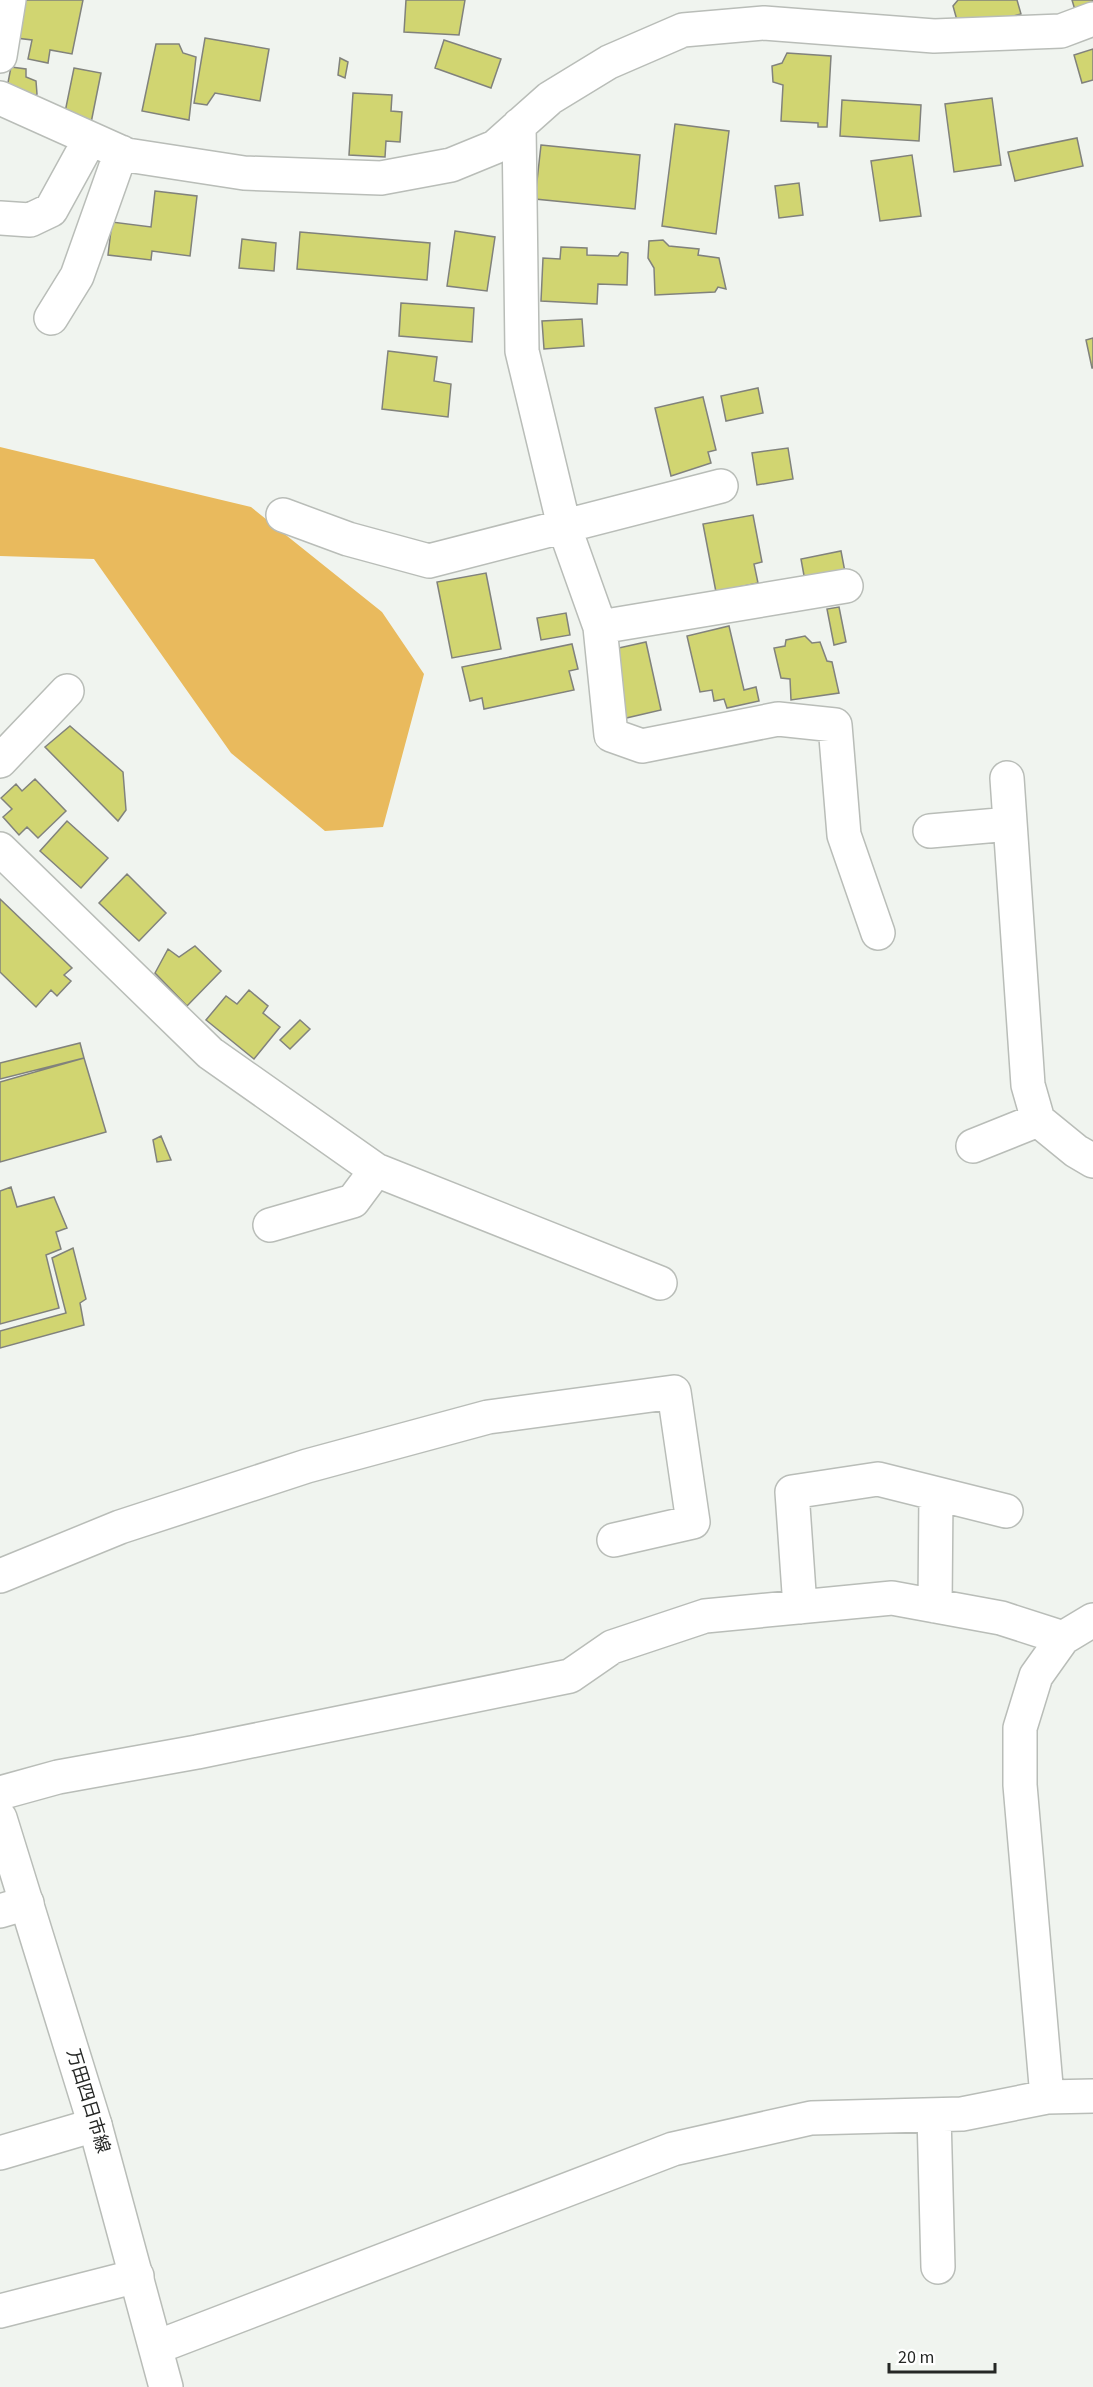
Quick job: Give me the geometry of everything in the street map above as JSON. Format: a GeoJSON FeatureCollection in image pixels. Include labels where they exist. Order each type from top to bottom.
{"type":"FeatureCollection","features":[{"type":"Feature","properties":{"kind":"street"},"geometry":{"type":"LineString","coordinates":[[0,56],[9,0]]}},
{"type":"Feature","properties":{"kind":"street"},"geometry":{"type":"LineString","coordinates":[[0,98],[127,155],[244,173],[381,178],[451,165],[495,147],[550,98],[609,62],[684,30],[764,23],[934,36],[1061,31],[1093,19]]}},
{"type":"Feature","properties":{"kind":"street"},"geometry":{"type":"LineString","coordinates":[[519,125],[522,351],[564,526],[600,627],[611,735],[642,746],[778,719],[836,724],[844,835],[878,933]]}},
{"type":"Feature","properties":{"kind":"street"},"geometry":{"type":"LineString","coordinates":[[0,218],[30,220],[51,210],[90,139]]}},
{"type":"Feature","properties":{"kind":"street"},"geometry":{"type":"LineString","coordinates":[[51,318],[77,276],[121,152]]}},
{"type":"Feature","properties":{"kind":"street"},"geometry":{"type":"LineString","coordinates":[[283,515],[348,539],[429,561],[721,486]]}},
{"type":"Feature","properties":{"kind":"street"},"geometry":{"type":"LineString","coordinates":[[600,627],[846,586]]}},
{"type":"Feature","properties":{"kind":"street"},"geometry":{"type":"LineString","coordinates":[[0,761],[67,692]]}},
{"type":"Feature","properties":{"kind":"street"},"geometry":{"type":"LineString","coordinates":[[1007,778],[1028,1085],[1038,1120],[1076,1151],[1093,1161]]}},
{"type":"Feature","properties":{"kind":"street"},"geometry":{"type":"LineString","coordinates":[[930,831],[1010,824]]}},
{"type":"Feature","properties":{"kind":"street"},"geometry":{"type":"LineString","coordinates":[[0,849],[210,1053],[376,1170],[660,1283]]}},
{"type":"Feature","properties":{"kind":"street"},"geometry":{"type":"LineString","coordinates":[[973,1146],[1038,1120]]}},
{"type":"Feature","properties":{"kind":"street"},"geometry":{"type":"LineString","coordinates":[[270,1225],[353,1201],[376,1170]]}},
{"type":"Feature","properties":{"kind":"street"},"geometry":{"type":"LineString","coordinates":[[0,1576],[120,1527],[307,1466],[488,1417],[674,1392],[693,1522],[614,1540]]}},
{"type":"Feature","properties":{"kind":"street"},"geometry":{"type":"LineString","coordinates":[[800,1607],[792,1492],[879,1479],[1006,1511]]}},
{"type":"Feature","properties":{"kind":"street"},"geometry":{"type":"LineString","coordinates":[[935,1606],[936,1494]]}},
{"type":"Feature","properties":{"kind":"street"},"geometry":{"type":"LineString","coordinates":[[0,1793],[58,1777],[197,1752],[570,1676],[612,1647],[705,1616],[892,1598],[1001,1618],[1064,1638]]}},
{"type":"Feature","properties":{"kind":"street"},"geometry":{"type":"LineString","coordinates":[[1047,2097],[1020,1785],[1020,1728],[1036,1677],[1064,1638],[1093,1620]]}},
{"type":"Feature","properties":{"kind":"street","name":"万田四日市線"},"geometry":{"type":"LineString","coordinates":[[0,1818],[14,1907],[95,2125],[166,2387]]}},
{"type":"Feature","properties":{"kind":"street"},"geometry":{"type":"LineString","coordinates":[[156,2347],[673,2149],[812,2118],[962,2114],[1047,2097],[1093,2096]]}},
{"type":"Feature","properties":{"kind":"street"},"geometry":{"type":"LineString","coordinates":[[934,2115],[938,2267]]}},
{"type":"Feature","properties":{"kind":"street"},"geometry":{"type":"LineString","coordinates":[[0,2153],[95,2125]]}},
{"type":"Feature","properties":{"kind":"street"},"geometry":{"type":"LineString","coordinates":[[0,2311],[137,2276]]}},
{"type":"Feature","properties":{"kind":"shaded area"},"geometry":{"type":"Polygon","coordinates":[[[0,447],[251,507],[382,612],[424,674],[383,827],[325,831],[231,753],[94,559],[0,556],[0,447]]]}},
{"type":"Feature","properties":{"kind":"building"},"geometry":{"type":"Polygon","coordinates":[[[23,0],[83,0],[72,54],[50,50],[48,63],[28,59],[32,40],[16,38],[23,0]]]}},
{"type":"Feature","properties":{"kind":"building"},"geometry":{"type":"Polygon","coordinates":[[[406,0],[465,0],[459,35],[404,32],[406,0]]]}},
{"type":"Feature","properties":{"kind":"building"},"geometry":{"type":"Polygon","coordinates":[[[958,0],[1017,0],[1021,14],[960,31],[953,6],[958,0]]]}},
{"type":"Feature","properties":{"kind":"building"},"geometry":{"type":"Polygon","coordinates":[[[1072,0],[1093,0],[1093,4],[1075,10],[1072,0]]]}},
{"type":"Feature","properties":{"kind":"building"},"geometry":{"type":"Polygon","coordinates":[[[205,38],[269,49],[260,101],[215,93],[207,105],[194,103],[205,38]]]}},
{"type":"Feature","properties":{"kind":"building"},"geometry":{"type":"Polygon","coordinates":[[[444,40],[501,59],[491,88],[435,68],[444,40]]]}},
{"type":"Feature","properties":{"kind":"building"},"geometry":{"type":"Polygon","coordinates":[[[156,44],[179,44],[183,53],[196,57],[189,120],[142,111],[156,44]]]}},
{"type":"Feature","properties":{"kind":"building"},"geometry":{"type":"Polygon","coordinates":[[[1093,49],[1093,80],[1082,83],[1074,55],[1093,49]]]}},
{"type":"Feature","properties":{"kind":"building"},"geometry":{"type":"Polygon","coordinates":[[[787,53],[831,56],[827,127],[818,127],[818,123],[781,121],[783,85],[773,82],[772,66],[782,63],[787,53]]]}},
{"type":"Feature","properties":{"kind":"building"},"geometry":{"type":"Polygon","coordinates":[[[340,58],[348,62],[345,78],[338,75],[340,58]]]}},
{"type":"Feature","properties":{"kind":"building"},"geometry":{"type":"Polygon","coordinates":[[[11,67],[26,69],[26,77],[36,81],[37,94],[31,98],[6,93],[11,67]]]}},
{"type":"Feature","properties":{"kind":"building"},"geometry":{"type":"Polygon","coordinates":[[[74,68],[101,73],[91,123],[64,117],[74,68]]]}},
{"type":"Feature","properties":{"kind":"building"},"geometry":{"type":"Polygon","coordinates":[[[353,93],[392,95],[391,111],[402,112],[400,142],[386,141],[385,157],[349,155],[353,93]]]}},
{"type":"Feature","properties":{"kind":"building"},"geometry":{"type":"Polygon","coordinates":[[[992,98],[1001,165],[954,172],[945,104],[992,98]]]}},
{"type":"Feature","properties":{"kind":"building"},"geometry":{"type":"Polygon","coordinates":[[[842,100],[921,105],[919,141],[840,136],[842,100]]]}},
{"type":"Feature","properties":{"kind":"building"},"geometry":{"type":"Polygon","coordinates":[[[675,124],[729,131],[716,234],[662,226],[675,124]]]}},
{"type":"Feature","properties":{"kind":"building"},"geometry":{"type":"Polygon","coordinates":[[[1077,138],[1083,166],[1015,181],[1008,152],[1077,138]]]}},
{"type":"Feature","properties":{"kind":"building"},"geometry":{"type":"Polygon","coordinates":[[[541,145],[640,155],[635,209],[535,199],[541,145]]]}},
{"type":"Feature","properties":{"kind":"building"},"geometry":{"type":"Polygon","coordinates":[[[912,155],[921,216],[880,221],[871,161],[912,155]]]}},
{"type":"Feature","properties":{"kind":"building"},"geometry":{"type":"Polygon","coordinates":[[[799,183],[803,215],[779,218],[775,186],[799,183]]]}},
{"type":"Feature","properties":{"kind":"building"},"geometry":{"type":"Polygon","coordinates":[[[155,191],[197,196],[190,256],[152,251],[151,260],[108,255],[112,222],[151,227],[155,191]]]}},
{"type":"Feature","properties":{"kind":"building"},"geometry":{"type":"Polygon","coordinates":[[[455,231],[495,237],[487,291],[447,286],[455,231]]]}},
{"type":"Feature","properties":{"kind":"building"},"geometry":{"type":"Polygon","coordinates":[[[300,232],[430,243],[427,280],[297,269],[300,232]]]}},
{"type":"Feature","properties":{"kind":"building"},"geometry":{"type":"Polygon","coordinates":[[[242,239],[276,243],[274,271],[239,268],[242,239]]]}},
{"type":"Feature","properties":{"kind":"building"},"geometry":{"type":"Polygon","coordinates":[[[663,240],[669,246],[699,249],[698,255],[719,258],[726,289],[718,287],[715,292],[655,295],[654,268],[648,258],[649,241],[663,240]]]}},
{"type":"Feature","properties":{"kind":"building"},"geometry":{"type":"Polygon","coordinates":[[[561,247],[587,248],[587,255],[618,256],[621,252],[628,253],[627,285],[598,284],[597,304],[541,301],[543,258],[560,259],[561,247]]]}},
{"type":"Feature","properties":{"kind":"building"},"geometry":{"type":"Polygon","coordinates":[[[401,303],[474,308],[472,342],[399,336],[401,303]]]}},
{"type":"Feature","properties":{"kind":"building"},"geometry":{"type":"Polygon","coordinates":[[[582,319],[584,346],[544,349],[542,321],[582,319]]]}},
{"type":"Feature","properties":{"kind":"building"},"geometry":{"type":"Polygon","coordinates":[[[1093,338],[1093,368],[1092,368],[1086,340],[1093,338]]]}},
{"type":"Feature","properties":{"kind":"building"},"geometry":{"type":"Polygon","coordinates":[[[388,351],[437,357],[434,381],[451,384],[448,417],[382,409],[388,351]]]}},
{"type":"Feature","properties":{"kind":"building"},"geometry":{"type":"Polygon","coordinates":[[[758,388],[763,413],[726,421],[721,396],[758,388]]]}},
{"type":"Feature","properties":{"kind":"building"},"geometry":{"type":"Polygon","coordinates":[[[703,397],[716,450],[708,452],[711,463],[671,476],[655,408],[703,397]]]}},
{"type":"Feature","properties":{"kind":"building"},"geometry":{"type":"Polygon","coordinates":[[[788,448],[793,479],[757,485],[752,453],[788,448]]]}},
{"type":"Feature","properties":{"kind":"building"},"geometry":{"type":"Polygon","coordinates":[[[753,515],[762,562],[754,564],[758,583],[716,592],[703,524],[753,515]]]}},
{"type":"Feature","properties":{"kind":"building"},"geometry":{"type":"Polygon","coordinates":[[[841,551],[845,572],[805,581],[801,559],[841,551]]]}},
{"type":"Feature","properties":{"kind":"building"},"geometry":{"type":"Polygon","coordinates":[[[486,573],[501,649],[452,658],[437,582],[486,573]]]}},
{"type":"Feature","properties":{"kind":"building"},"geometry":{"type":"Polygon","coordinates":[[[839,607],[846,642],[834,645],[827,609],[839,607]]]}},
{"type":"Feature","properties":{"kind":"building"},"geometry":{"type":"Polygon","coordinates":[[[566,613],[570,635],[541,640],[537,618],[566,613]]]}},
{"type":"Feature","properties":{"kind":"building"},"geometry":{"type":"Polygon","coordinates":[[[729,626],[744,690],[756,687],[759,701],[727,708],[724,699],[714,701],[712,690],[700,692],[687,636],[729,626]]]}},
{"type":"Feature","properties":{"kind":"building"},"geometry":{"type":"Polygon","coordinates":[[[805,636],[812,643],[820,642],[827,661],[832,662],[839,693],[791,700],[790,679],[781,678],[774,648],[785,646],[786,640],[805,636]]]}},
{"type":"Feature","properties":{"kind":"building"},"geometry":{"type":"Polygon","coordinates":[[[646,642],[661,710],[622,719],[614,649],[646,642]]]}},
{"type":"Feature","properties":{"kind":"building"},"geometry":{"type":"Polygon","coordinates":[[[572,644],[578,669],[569,671],[574,690],[484,709],[482,698],[470,701],[462,667],[572,644]]]}},
{"type":"Feature","properties":{"kind":"building"},"geometry":{"type":"Polygon","coordinates":[[[70,726],[123,772],[126,810],[118,821],[45,747],[70,726]]]}},
{"type":"Feature","properties":{"kind":"building"},"geometry":{"type":"Polygon","coordinates":[[[35,779],[66,811],[38,838],[27,827],[19,835],[3,817],[12,809],[1,798],[16,784],[22,791],[35,779]]]}},
{"type":"Feature","properties":{"kind":"building"},"geometry":{"type":"Polygon","coordinates":[[[67,821],[108,858],[81,888],[40,851],[67,821]]]}},
{"type":"Feature","properties":{"kind":"building"},"geometry":{"type":"Polygon","coordinates":[[[127,874],[166,913],[139,941],[99,903],[127,874]]]}},
{"type":"Feature","properties":{"kind":"building"},"geometry":{"type":"Polygon","coordinates":[[[0,899],[72,968],[64,975],[71,981],[57,996],[51,990],[36,1007],[0,972],[0,899]]]}},
{"type":"Feature","properties":{"kind":"building"},"geometry":{"type":"Polygon","coordinates":[[[195,946],[221,971],[187,1006],[155,973],[168,949],[179,957],[195,946]]]}},
{"type":"Feature","properties":{"kind":"building"},"geometry":{"type":"Polygon","coordinates":[[[249,990],[268,1006],[263,1013],[280,1027],[254,1059],[206,1020],[226,996],[237,1004],[249,990]]]}},
{"type":"Feature","properties":{"kind":"building"},"geometry":{"type":"Polygon","coordinates":[[[300,1020],[310,1029],[290,1049],[280,1040],[300,1020]]]}},
{"type":"Feature","properties":{"kind":"building"},"geometry":{"type":"Polygon","coordinates":[[[80,1043],[84,1058],[0,1079],[0,1063],[80,1043]]]}},
{"type":"Feature","properties":{"kind":"building"},"geometry":{"type":"Polygon","coordinates":[[[84,1058],[106,1132],[0,1162],[0,1082],[84,1058]]]}},
{"type":"Feature","properties":{"kind":"building"},"geometry":{"type":"Polygon","coordinates":[[[161,1136],[171,1160],[157,1162],[153,1140],[161,1136]]]}},
{"type":"Feature","properties":{"kind":"building"},"geometry":{"type":"Polygon","coordinates":[[[11,1187],[17,1207],[54,1197],[67,1228],[56,1232],[61,1249],[46,1255],[59,1308],[0,1324],[0,1191],[11,1187]]]}},
{"type":"Feature","properties":{"kind":"building"},"geometry":{"type":"Polygon","coordinates":[[[73,1248],[86,1299],[80,1303],[84,1325],[0,1348],[0,1331],[66,1313],[52,1258],[73,1248]]]}}]}
